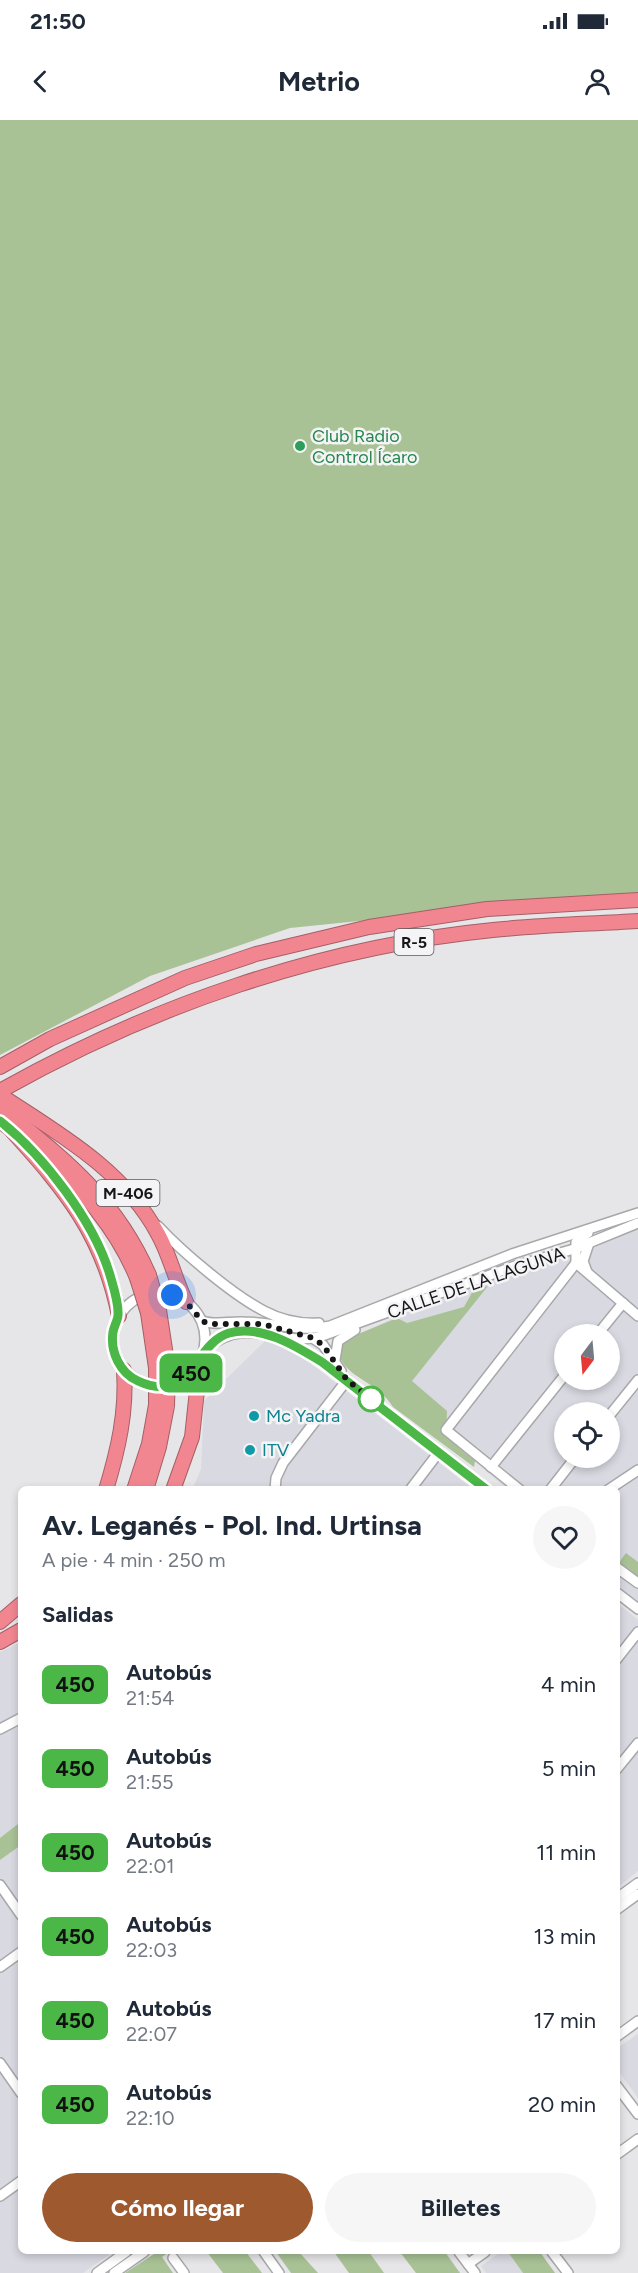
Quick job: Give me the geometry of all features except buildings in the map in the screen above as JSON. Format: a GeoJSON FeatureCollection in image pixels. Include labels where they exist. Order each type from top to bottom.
{"type":"FeatureCollection","features":[{"type":"Feature","properties":{"kind":"highway","name":"R-5"},"geometry":{"type":"LineString","coordinates":[[0,1067],[50,1039],[185,978],[256,954],[369,927],[487,909],[638,900]]}},
{"type":"Feature","properties":{"kind":"highway","name":"R-5"},"geometry":{"type":"LineString","coordinates":[[0,1093],[63,1058],[197,999],[265,976],[371,949],[492,930],[638,921]]}},
{"type":"Feature","properties":{"kind":"highway"},"geometry":{"type":"LineString","coordinates":[[197,999],[228,996],[251,989]]}},
{"type":"Feature","properties":{"kind":"highway","name":"M-406"},"geometry":{"type":"LineString","coordinates":[[0,1093],[38,1149],[80,1188],[118,1237],[143,1276],[153,1311],[162,1368],[159,1447],[147,1486]]}},
{"type":"Feature","properties":{"kind":"highway","name":"M-406"},"geometry":{"type":"LineString","coordinates":[[0,1107],[21,1123],[94,1158],[137,1203],[161,1240],[186,1302]]}},
{"type":"Feature","properties":{"kind":"highway","name":"M-406"},"geometry":{"type":"LineString","coordinates":[[0,1121],[21,1123]]}},
{"type":"Feature","properties":{"kind":"highway","name":"M-406"},"geometry":{"type":"LineString","coordinates":[[21,1123],[84,1220],[109,1273],[118,1316]]}},
{"type":"Feature","properties":{"kind":"highway"},"geometry":{"type":"LineString","coordinates":[[174,1486],[192,1437],[202,1355]]}},
{"type":"Feature","properties":{"kind":"highway"},"geometry":{"type":"LineString","coordinates":[[107,1486],[122,1428],[124,1370]]}},
{"type":"Feature","properties":{"kind":"highway","name":"M-406"},"geometry":{"type":"LineString","coordinates":[[135,1486],[161,1405]]}},
{"type":"Feature","properties":{"kind":"highway"},"geometry":{"type":"LineString","coordinates":[[0,1622],[18,1607]]}},
{"type":"Feature","properties":{"kind":"highway"},"geometry":{"type":"LineString","coordinates":[[0,1629],[18,1619]]}},
{"type":"Feature","properties":{"kind":"highway"},"geometry":{"type":"LineString","coordinates":[[0,1642],[18,1632]]}},
{"type":"Feature","properties":{"kind":"highway"},"geometry":{"type":"LineString","coordinates":[[0,1649],[18,1640]]}},
{"type":"Feature","properties":{"kind":"street"},"geometry":{"type":"LineString","coordinates":[[137,1203],[172,1239],[263,1311],[280,1318],[308,1323],[330,1322],[354,1316]]}},
{"type":"Feature","properties":{"kind":"street","name":"CALLE DE LA LAGUNA"},"geometry":{"type":"LineString","coordinates":[[354,1316],[512,1254],[638,1213]]}},
{"type":"Feature","properties":{"kind":"street","name":"CALLE DE LA LAGUNA"},"geometry":{"type":"LineString","coordinates":[[313,1338],[379,1317],[515,1266],[574,1249],[638,1223]]}},
{"type":"Feature","properties":{"kind":"street"},"geometry":{"type":"LineString","coordinates":[[600,1226],[580,1237],[574,1249],[576,1263],[638,1316]]}},
{"type":"Feature","properties":{"kind":"street"},"geometry":{"type":"LineString","coordinates":[[590,1243],[583,1261],[590,1277]]}},
{"type":"Feature","properties":{"kind":"street"},"geometry":{"type":"LineString","coordinates":[[515,1486],[446,1430],[576,1263]]}},
{"type":"Feature","properties":{"kind":"street"},"geometry":{"type":"LineString","coordinates":[[313,1338],[296,1340],[253,1332],[229,1333],[202,1355],[189,1376],[173,1384],[155,1386],[138,1381],[124,1370],[113,1346],[113,1332],[118,1316],[129,1304],[142,1296],[157,1293],[172,1295],[186,1302],[202,1321],[212,1324],[243,1322],[316,1329],[354,1316]]}},
{"type":"Feature","properties":{"kind":"street"},"geometry":{"type":"LineString","coordinates":[[606,1324],[623,1303]]}},
{"type":"Feature","properties":{"kind":"street"},"geometry":{"type":"LineString","coordinates":[[336,1365],[334,1355],[338,1341],[379,1317]]}},
{"type":"Feature","properties":{"kind":"street"},"geometry":{"type":"LineString","coordinates":[[202,1321],[202,1355]]}},
{"type":"Feature","properties":{"kind":"street"},"geometry":{"type":"LineString","coordinates":[[262,1324],[313,1338],[323,1345],[347,1380]]}},
{"type":"Feature","properties":{"kind":"street"},"geometry":{"type":"LineString","coordinates":[[253,1332],[299,1347],[347,1380],[482,1486]]}},
{"type":"Feature","properties":{"kind":"street"},"geometry":{"type":"LineString","coordinates":[[275,1486],[276,1478],[283,1463],[347,1380]]}},
{"type":"Feature","properties":{"kind":"street"},"geometry":{"type":"LineString","coordinates":[[620,1402],[638,1380]]}},
{"type":"Feature","properties":{"kind":"street"},"geometry":{"type":"LineString","coordinates":[[492,1467],[554,1390]]}},
{"type":"Feature","properties":{"kind":"street"},"geometry":{"type":"LineString","coordinates":[[413,1486],[439,1452]]}},
{"type":"Feature","properties":{"kind":"street"},"geometry":{"type":"LineString","coordinates":[[553,1486],[568,1468]]}},
{"type":"Feature","properties":{"kind":"street"},"geometry":{"type":"LineString","coordinates":[[614,1486],[638,1470]]}},
{"type":"Feature","properties":{"kind":"street"},"geometry":{"type":"LineString","coordinates":[[620,1570],[638,1583]]}},
{"type":"Feature","properties":{"kind":"street"},"geometry":{"type":"LineString","coordinates":[[620,1595],[638,1609]]}},
{"type":"Feature","properties":{"kind":"street"},"geometry":{"type":"LineString","coordinates":[[620,1655],[638,1632]]}},
{"type":"Feature","properties":{"kind":"street"},"geometry":{"type":"LineString","coordinates":[[0,1729],[18,1720]]}},
{"type":"Feature","properties":{"kind":"street"},"geometry":{"type":"LineString","coordinates":[[620,1765],[638,1743]]}},
{"type":"Feature","properties":{"kind":"street"},"geometry":{"type":"LineString","coordinates":[[0,1885],[18,1911]]}},
{"type":"Feature","properties":{"kind":"street"},"geometry":{"type":"LineString","coordinates":[[620,1897],[637,1887]]}},
{"type":"Feature","properties":{"kind":"street"},"geometry":{"type":"LineString","coordinates":[[620,1906],[637,1887]]}},
{"type":"Feature","properties":{"kind":"street"},"geometry":{"type":"LineString","coordinates":[[0,1967],[18,1954]]}},
{"type":"Feature","properties":{"kind":"street"},"geometry":{"type":"LineString","coordinates":[[620,2034],[638,2021]]}},
{"type":"Feature","properties":{"kind":"street"},"geometry":{"type":"LineString","coordinates":[[0,2063],[18,2089]]}},
{"type":"Feature","properties":{"kind":"street"},"geometry":{"type":"LineString","coordinates":[[620,2090],[638,2114]]}},
{"type":"Feature","properties":{"kind":"street"},"geometry":{"type":"LineString","coordinates":[[620,2152],[638,2139]]}},
{"type":"Feature","properties":{"kind":"street"},"geometry":{"type":"LineString","coordinates":[[0,2196],[18,2183]]}},
{"type":"Feature","properties":{"kind":"street"},"geometry":{"type":"LineString","coordinates":[[97,2273],[123,2254]]}},
{"type":"Feature","properties":{"kind":"street"},"geometry":{"type":"LineString","coordinates":[[114,2273],[141,2254]]}},
{"type":"Feature","properties":{"kind":"street"},"geometry":{"type":"LineString","coordinates":[[265,2254],[279,2273]]}},
{"type":"Feature","properties":{"kind":"street"},"geometry":{"type":"LineString","coordinates":[[460,2254],[475,2273]]}},
{"type":"Feature","properties":{"kind":"street"},"geometry":{"type":"LineString","coordinates":[[468,2264],[482,2254]]}},
{"type":"Feature","properties":{"kind":"street"},"geometry":{"type":"LineString","coordinates":[[554,2254],[568,2273]]}},
{"type":"Feature","properties":{"kind":"street"},"geometry":{"type":"LineString","coordinates":[[172,2258],[184,2273]]}},
{"type":"Feature","properties":{"kind":"shaded area"},"geometry":{"type":"Polygon","coordinates":[[[638,1228],[638,1603],[620,1587],[620,1486],[504,1486],[338,1343],[488,1276],[638,1228]]]}},
{"type":"Feature","properties":{"kind":"shaded area"},"geometry":{"type":"Polygon","coordinates":[[[266,1340],[303,1355],[310,1363],[469,1486],[194,1486],[201,1469],[204,1401],[266,1340]]]}},
{"type":"Feature","properties":{"kind":"shaded area"},"geometry":{"type":"Polygon","coordinates":[[[620,1605],[638,1620],[638,1871],[620,1886],[620,1605]]]}},
{"type":"Feature","properties":{"kind":"shaded area"},"geometry":{"type":"Polygon","coordinates":[[[18,1643],[18,2254],[110,2254],[83,2273],[0,2273],[0,1652],[18,1643]]]}},
{"type":"Feature","properties":{"kind":"shaded area"},"geometry":{"type":"Polygon","coordinates":[[[638,2034],[638,2098],[620,2073],[620,2046],[638,2034]]]}},
{"type":"Feature","properties":{"kind":"shaded area"},"geometry":{"type":"Polygon","coordinates":[[[498,2254],[509,2254],[523,2273],[486,2273],[481,2266],[498,2254]]]}},
{"type":"Feature","properties":{"kind":"green space"},"geometry":{"type":"Polygon","coordinates":[[[0,120],[638,120],[638,893],[290,928],[150,976],[0,1055],[0,120]]]}},
{"type":"Feature","properties":{"kind":"green space"},"geometry":{"type":"Polygon","coordinates":[[[488,1286],[412,1381],[447,1411],[449,1435],[456,1445],[475,1461],[474,1467],[393,1407],[379,1391],[347,1368],[338,1352],[344,1340],[397,1318],[407,1323],[464,1307],[474,1289],[488,1286]]]}},
{"type":"Feature","properties":{"kind":"green space"},"geometry":{"type":"Polygon","coordinates":[[[626,1553],[638,1562],[638,1579],[620,1566],[620,1561],[626,1553]]]}},
{"type":"Feature","properties":{"kind":"green space"},"geometry":{"type":"Polygon","coordinates":[[[18,1824],[18,1847],[0,1860],[0,1838],[18,1824]]]}},
{"type":"Feature","properties":{"kind":"green space"},"geometry":{"type":"Polygon","coordinates":[[[154,2254],[166,2254],[162,2257],[173,2273],[125,2273],[154,2254]]]}},
{"type":"Feature","properties":{"kind":"green space"},"geometry":{"type":"Polygon","coordinates":[[[209,2254],[248,2254],[262,2273],[223,2273],[209,2254]]]}},
{"type":"Feature","properties":{"kind":"green space"},"geometry":{"type":"Polygon","coordinates":[[[277,2254],[301,2254],[318,2273],[291,2273],[277,2254]]]}},
{"type":"Feature","properties":{"kind":"green space"},"geometry":{"type":"Polygon","coordinates":[[[335,2254],[370,2254],[384,2273],[349,2273],[335,2254]]]}},
{"type":"Feature","properties":{"kind":"green space"},"geometry":{"type":"Polygon","coordinates":[[[402,2254],[446,2254],[460,2273],[416,2273],[402,2254]]]}},
{"type":"Feature","properties":{"kind":"green space"},"geometry":{"type":"Polygon","coordinates":[[[509,2254],[541,2254],[555,2273],[523,2273],[509,2254]]]}},
{"type":"Feature","properties":{"kind":"bus line","name":"450"},"geometry":{"type":"LineString","coordinates":[[0,1121],[44,1167],[66,1193],[84,1220],[109,1273],[118,1316],[113,1332],[116,1359],[124,1370],[138,1381],[155,1386],[173,1384],[189,1376],[200,1362],[205,1348],[216,1339],[229,1333],[253,1332],[268,1335],[299,1347],[322,1362],[482,1486]]}},
{"type":"Feature","properties":{"kind":"place","name":"Club Radio Control Ícaro"},"geometry":{"type":"Point","coordinates":[300,446]}},
{"type":"Feature","properties":{"kind":"place","name":"Mc Yadra"},"geometry":{"type":"Point","coordinates":[254,1416]}},
{"type":"Feature","properties":{"kind":"place","name":"ITV"},"geometry":{"type":"Point","coordinates":[250,1450]}},
{"type":"Feature","properties":{"kind":"route"},"geometry":{"type":"LineString","coordinates":[[172,1295],[186,1302],[202,1321],[210,1324],[243,1322],[262,1324],[313,1338],[323,1345],[347,1380],[371,1399]]}}]}
